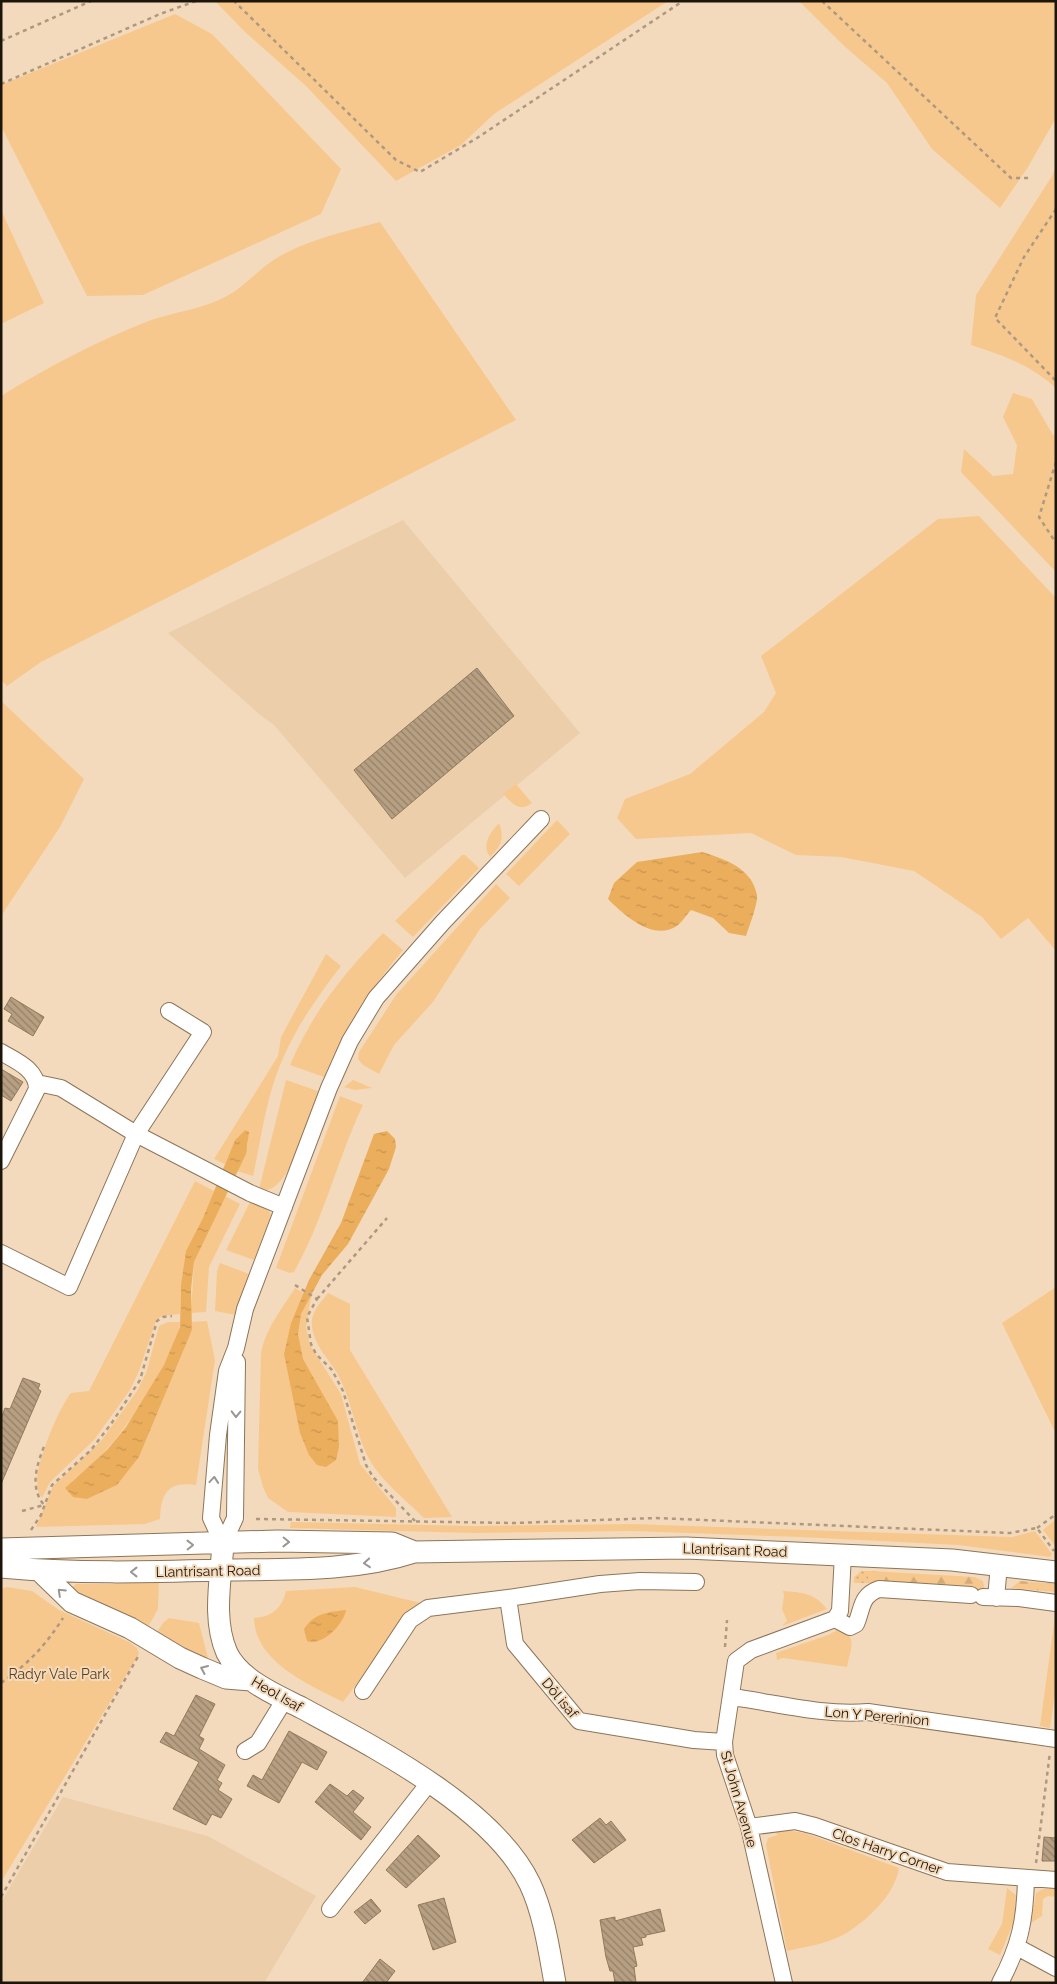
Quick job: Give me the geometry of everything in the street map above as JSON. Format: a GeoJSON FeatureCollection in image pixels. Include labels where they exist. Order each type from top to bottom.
{"type":"FeatureCollection","features":[{"type":"Feature","properties":{"kind":"main road","name":"Llantrisant Road"},"geometry":{"type":"LineString","coordinates":[[1,1549],[277,1542],[392,1543],[414,1552]]}},
{"type":"Feature","properties":{"kind":"main road","name":"Heol Isaf"},"geometry":{"type":"LineString","coordinates":[[223,1544],[219,1615],[222,1640],[228,1655],[251,1680],[393,1757],[484,1826],[510,1852],[525,1874],[535,1897],[555,1983]]}},
{"type":"Feature","properties":{"kind":"main road","name":"Llantrisant Road"},"geometry":{"type":"LineString","coordinates":[[1,1567],[40,1570],[299,1569],[384,1562],[414,1552],[686,1548],[843,1554],[999,1565],[1055,1561]]}},
{"type":"Feature","properties":{"kind":"main road"},"geometry":{"type":"LineString","coordinates":[[40,1570],[72,1602],[130,1628],[180,1658],[202,1668],[226,1678],[251,1680]]}},
{"type":"Feature","properties":{"kind":"street"},"geometry":{"type":"LineString","coordinates":[[223,1544],[212,1518],[214,1483],[227,1371],[236,1348],[245,1309],[330,1086],[350,1041],[376,998],[443,922],[541,819]]}},
{"type":"Feature","properties":{"kind":"street"},"geometry":{"type":"LineString","coordinates":[[1,1253],[69,1287],[136,1134],[203,1032],[169,1011]]}},
{"type":"Feature","properties":{"kind":"street"},"geometry":{"type":"LineString","coordinates":[[1,1052],[27,1068],[35,1077],[37,1083],[37,1089],[1,1161]]}},
{"type":"Feature","properties":{"kind":"street"},"geometry":{"type":"LineString","coordinates":[[37,1083],[61,1088],[136,1134],[250,1193],[284,1207]]}},
{"type":"Feature","properties":{"kind":"street"},"geometry":{"type":"LineString","coordinates":[[223,1544],[235,1518],[236,1348]]}},
{"type":"Feature","properties":{"kind":"street"},"geometry":{"type":"LineString","coordinates":[[843,1554],[840,1611],[835,1619],[850,1627],[856,1624],[863,1599],[870,1592],[879,1589],[1019,1598],[1056,1603]]}},
{"type":"Feature","properties":{"kind":"street"},"geometry":{"type":"LineString","coordinates":[[983,1597],[999,1565]]}},
{"type":"Feature","properties":{"kind":"street"},"geometry":{"type":"LineString","coordinates":[[363,1691],[410,1620],[428,1608],[600,1584],[640,1581],[696,1582]]}},
{"type":"Feature","properties":{"kind":"street","name":"Dôl isaf"},"geometry":{"type":"LineString","coordinates":[[508,1598],[515,1644],[579,1721],[694,1740],[724,1742]]}},
{"type":"Feature","properties":{"kind":"street","name":"St John Avenue"},"geometry":{"type":"LineString","coordinates":[[784,1983],[749,1828],[725,1755],[724,1742],[736,1661],[742,1655],[835,1619]]}},
{"type":"Feature","properties":{"kind":"street","name":"Lon Y Pererinion"},"geometry":{"type":"LineString","coordinates":[[732,1697],[849,1714],[868,1712],[1054,1739]]}},
{"type":"Feature","properties":{"kind":"street"},"geometry":{"type":"LineString","coordinates":[[245,1751],[258,1742],[285,1700]]}},
{"type":"Feature","properties":{"kind":"street"},"geometry":{"type":"LineString","coordinates":[[330,1910],[429,1783]]}},
{"type":"Feature","properties":{"kind":"street","name":"Clos Harry Corner"},"geometry":{"type":"LineString","coordinates":[[749,1828],[795,1821],[815,1826],[935,1869],[960,1874],[1031,1874],[1056,1880]]}},
{"type":"Feature","properties":{"kind":"street"},"geometry":{"type":"LineString","coordinates":[[1000,1983],[1017,1947],[1025,1916],[1031,1874]]}},
{"type":"Feature","properties":{"kind":"street"},"geometry":{"type":"LineString","coordinates":[[1017,1947],[1056,1968]]}},
{"type":"Feature","properties":{"kind":"path"},"geometry":{"type":"LineString","coordinates":[[1,41],[91,1]]}},
{"type":"Feature","properties":{"kind":"path"},"geometry":{"type":"LineString","coordinates":[[1,84],[151,18],[196,1]]}},
{"type":"Feature","properties":{"kind":"path"},"geometry":{"type":"LineString","coordinates":[[235,2],[396,160],[420,172],[477,138],[683,1]]}},
{"type":"Feature","properties":{"kind":"path"},"geometry":{"type":"LineString","coordinates":[[822,1],[1011,178],[1031,178]]}},
{"type":"Feature","properties":{"kind":"path"},"geometry":{"type":"LineString","coordinates":[[1056,209],[1024,257],[995,318],[1056,381]]}},
{"type":"Feature","properties":{"kind":"path"},"geometry":{"type":"LineString","coordinates":[[1056,462],[1039,517],[1056,543]]}},
{"type":"Feature","properties":{"kind":"path"},"geometry":{"type":"LineString","coordinates":[[387,1218],[317,1299],[307,1317],[311,1344],[316,1354],[332,1370],[343,1391],[366,1465],[373,1477],[414,1521]]}},
{"type":"Feature","properties":{"kind":"path"},"geometry":{"type":"LineString","coordinates":[[295,1285],[317,1299]]}},
{"type":"Feature","properties":{"kind":"path"},"geometry":{"type":"LineString","coordinates":[[29,1532],[37,1522],[52,1485],[91,1450],[140,1380],[157,1321],[163,1317],[172,1316]]}},
{"type":"Feature","properties":{"kind":"path"},"geometry":{"type":"LineString","coordinates":[[44,1444],[39,1459],[35,1484],[39,1499],[44,1505]]}},
{"type":"Feature","properties":{"kind":"path"},"geometry":{"type":"LineString","coordinates":[[22,1511],[44,1505]]}},
{"type":"Feature","properties":{"kind":"path"},"geometry":{"type":"LineString","coordinates":[[256,1519],[515,1523],[656,1518],[1010,1533],[1037,1528],[1055,1515]]}},
{"type":"Feature","properties":{"kind":"path"},"geometry":{"type":"LineString","coordinates":[[1037,1528],[1055,1561]]}},
{"type":"Feature","properties":{"kind":"path"},"geometry":{"type":"LineString","coordinates":[[1,1683],[25,1666],[47,1643],[65,1615]]}},
{"type":"Feature","properties":{"kind":"path"},"geometry":{"type":"LineString","coordinates":[[725,1647],[727,1620]]}},
{"type":"Feature","properties":{"kind":"path"},"geometry":{"type":"LineString","coordinates":[[1,1897],[142,1650]]}},
{"type":"Feature","properties":{"kind":"path"},"geometry":{"type":"LineString","coordinates":[[1031,1874],[1054,1739]]}},
{"type":"Feature","properties":{"kind":"shaded area"},"geometry":{"type":"Polygon","coordinates":[[[403,520],[580,733],[405,878],[274,725],[259,714],[168,633],[403,520]]]}},
{"type":"Feature","properties":{"kind":"shaded area"},"geometry":{"type":"Polygon","coordinates":[[[63,1797],[208,1836],[316,1896],[264,1983],[1,1983],[1,1902],[63,1797]]]}},
{"type":"Feature","properties":{"kind":"green space"},"geometry":{"type":"Polygon","coordinates":[[[215,1],[668,1],[494,114],[461,145],[396,181],[306,86],[245,32],[215,1]]]}},
{"type":"Feature","properties":{"kind":"green space"},"geometry":{"type":"Polygon","coordinates":[[[799,1],[1056,1],[1056,118],[1028,167],[1000,208],[932,149],[887,83],[843,45],[799,1]]]}},
{"type":"Feature","properties":{"kind":"green space"},"geometry":{"type":"Polygon","coordinates":[[[175,14],[212,34],[341,169],[321,214],[143,295],[87,296],[1,126],[1,85],[175,14]]]}},
{"type":"Feature","properties":{"kind":"green space"},"geometry":{"type":"Polygon","coordinates":[[[1056,166],[1056,388],[1026,367],[971,345],[976,295],[1052,176],[1056,166]]]}},
{"type":"Feature","properties":{"kind":"green space"},"geometry":{"type":"Polygon","coordinates":[[[1,210],[44,303],[1,324],[1,210]]]}},
{"type":"Feature","properties":{"kind":"green space"},"geometry":{"type":"Polygon","coordinates":[[[380,222],[516,420],[41,662],[7,686],[1,680],[1,396],[54,365],[108,338],[146,322],[206,305],[225,297],[280,256],[292,250],[329,236],[380,222]]]}},
{"type":"Feature","properties":{"kind":"green space"},"geometry":{"type":"Polygon","coordinates":[[[1013,393],[1032,399],[1053,435],[1056,435],[1056,572],[961,472],[964,449],[993,476],[1013,474],[1017,445],[1003,417],[1013,393]]]}},
{"type":"Feature","properties":{"kind":"green space"},"geometry":{"type":"Polygon","coordinates":[[[979,516],[1056,598],[1056,951],[1028,918],[1001,939],[982,917],[914,871],[841,857],[796,855],[751,833],[636,839],[617,818],[625,799],[690,774],[764,712],[776,693],[761,656],[938,519],[979,516]]]}},
{"type":"Feature","properties":{"kind":"green space"},"geometry":{"type":"Polygon","coordinates":[[[1,701],[84,779],[60,827],[1,916],[1,701]]]}},
{"type":"Feature","properties":{"kind":"green space"},"geometry":{"type":"Polygon","coordinates":[[[516,784],[532,803],[523,807],[516,806],[503,794],[516,784]]]}},
{"type":"Feature","properties":{"kind":"green space"},"geometry":{"type":"Polygon","coordinates":[[[557,820],[570,834],[519,886],[506,874],[557,820]]]}},
{"type":"Feature","properties":{"kind":"green space"},"geometry":{"type":"Polygon","coordinates":[[[499,823],[502,833],[501,842],[490,857],[486,848],[488,839],[499,823]]]}},
{"type":"Feature","properties":{"kind":"green space"},"geometry":{"type":"Polygon","coordinates":[[[462,855],[465,855],[479,868],[413,937],[395,921],[462,855]]]}},
{"type":"Feature","properties":{"kind":"green space"},"geometry":{"type":"Polygon","coordinates":[[[496,884],[510,898],[480,929],[433,1002],[394,1045],[379,1074],[363,1065],[358,1059],[359,1052],[396,995],[496,884]]]}},
{"type":"Feature","properties":{"kind":"green space"},"geometry":{"type":"Polygon","coordinates":[[[383,933],[403,950],[379,980],[358,1011],[331,1059],[324,1077],[290,1065],[308,1028],[330,994],[383,933]]]}},
{"type":"Feature","properties":{"kind":"green space"},"geometry":{"type":"Polygon","coordinates":[[[326,954],[341,966],[302,1021],[286,1051],[267,1105],[253,1176],[237,1171],[248,1144],[248,1132],[245,1130],[235,1140],[225,1164],[214,1159],[278,1056],[281,1037],[326,954]]]}},
{"type":"Feature","properties":{"kind":"green space"},"geometry":{"type":"Polygon","coordinates":[[[286,1080],[318,1091],[304,1135],[289,1169],[280,1182],[270,1189],[259,1189],[286,1080]]]}},
{"type":"Feature","properties":{"kind":"green space"},"geometry":{"type":"Polygon","coordinates":[[[353,1080],[372,1088],[355,1090],[344,1087],[353,1080]]]}},
{"type":"Feature","properties":{"kind":"green space"},"geometry":{"type":"Polygon","coordinates":[[[340,1096],[363,1105],[305,1252],[294,1272],[290,1273],[276,1268],[340,1096]]]}},
{"type":"Feature","properties":{"kind":"green space"},"geometry":{"type":"Polygon","coordinates":[[[195,1181],[214,1191],[181,1285],[180,1314],[162,1316],[156,1321],[139,1371],[130,1390],[94,1440],[50,1482],[42,1498],[37,1487],[40,1463],[60,1411],[71,1393],[89,1391],[195,1181]]]}},
{"type":"Feature","properties":{"kind":"green space"},"geometry":{"type":"Polygon","coordinates":[[[225,1196],[240,1204],[209,1267],[206,1312],[191,1313],[194,1262],[225,1196]]]}},
{"type":"Feature","properties":{"kind":"green space"},"geometry":{"type":"Polygon","coordinates":[[[252,1198],[267,1207],[271,1215],[254,1260],[226,1250],[252,1198]]]}},
{"type":"Feature","properties":{"kind":"green space"},"geometry":{"type":"Polygon","coordinates":[[[220,1263],[249,1274],[236,1315],[215,1311],[217,1271],[220,1263]]]}},
{"type":"Feature","properties":{"kind":"green space"},"geometry":{"type":"Polygon","coordinates":[[[1056,1287],[1056,1434],[1002,1323],[1056,1287]]]}},
{"type":"Feature","properties":{"kind":"green space"},"geometry":{"type":"Polygon","coordinates":[[[295,1288],[311,1297],[306,1327],[310,1345],[341,1394],[360,1464],[396,1508],[396,1517],[288,1512],[268,1498],[263,1487],[258,1469],[261,1354],[270,1328],[295,1288]]]}},
{"type":"Feature","properties":{"kind":"green space"},"geometry":{"type":"Polygon","coordinates":[[[328,1293],[350,1304],[350,1350],[452,1517],[424,1518],[387,1483],[369,1459],[342,1383],[318,1345],[313,1333],[312,1321],[314,1312],[328,1293]]]}},
{"type":"Feature","properties":{"kind":"green space"},"geometry":{"type":"Polygon","coordinates":[[[207,1321],[215,1360],[196,1485],[186,1484],[173,1487],[164,1496],[160,1519],[145,1524],[36,1527],[53,1486],[101,1441],[137,1391],[146,1373],[159,1326],[168,1322],[180,1322],[178,1335],[171,1351],[139,1407],[116,1439],[90,1466],[72,1481],[87,1499],[117,1485],[139,1457],[192,1330],[191,1322],[207,1321]]]}},
{"type":"Feature","properties":{"kind":"green space"},"geometry":{"type":"Polygon","coordinates":[[[1056,1519],[1056,1547],[1043,1530],[1056,1519]]]}},
{"type":"Feature","properties":{"kind":"green space"},"geometry":{"type":"Polygon","coordinates":[[[291,1522],[475,1526],[633,1524],[1012,1537],[1035,1531],[1052,1554],[1050,1557],[958,1545],[800,1537],[632,1531],[474,1533],[290,1528],[291,1522]]]}},
{"type":"Feature","properties":{"kind":"green space"},"geometry":{"type":"Polygon","coordinates":[[[861,1571],[872,1571],[868,1574],[868,1579],[872,1583],[854,1583],[854,1577],[861,1571]]]}},
{"type":"Feature","properties":{"kind":"green space"},"geometry":{"type":"Polygon","coordinates":[[[872,1571],[974,1577],[983,1581],[985,1591],[872,1583],[868,1579],[868,1574],[872,1571]]]}},
{"type":"Feature","properties":{"kind":"green space"},"geometry":{"type":"Polygon","coordinates":[[[159,1579],[158,1609],[148,1627],[77,1593],[72,1588],[76,1584],[116,1584],[159,1579]]]}},
{"type":"Feature","properties":{"kind":"green space"},"geometry":{"type":"Polygon","coordinates":[[[1020,1581],[1056,1584],[1056,1592],[1011,1588],[1020,1581]]]}},
{"type":"Feature","properties":{"kind":"green space","name":"Radyr Vale Park"},"geometry":{"type":"Polygon","coordinates":[[[7,1587],[32,1591],[59,1610],[129,1642],[137,1648],[139,1654],[1,1882],[1,1589],[7,1587]]]}},
{"type":"Feature","properties":{"kind":"green space"},"geometry":{"type":"Polygon","coordinates":[[[355,1587],[421,1603],[411,1611],[343,1702],[300,1679],[273,1659],[263,1647],[257,1634],[254,1618],[271,1614],[279,1607],[286,1591],[355,1587]]]}},
{"type":"Feature","properties":{"kind":"green space"},"geometry":{"type":"Polygon","coordinates":[[[783,1591],[807,1594],[818,1600],[827,1609],[782,1626],[787,1621],[782,1609],[783,1591]]]}},
{"type":"Feature","properties":{"kind":"green space"},"geometry":{"type":"Polygon","coordinates":[[[1056,1609],[1056,1685],[1050,1728],[1040,1726],[1056,1609]]]}},
{"type":"Feature","properties":{"kind":"green space"},"geometry":{"type":"Polygon","coordinates":[[[169,1618],[199,1623],[209,1662],[157,1632],[169,1618]]]}},
{"type":"Feature","properties":{"kind":"green space"},"geometry":{"type":"Polygon","coordinates":[[[841,1628],[850,1636],[852,1645],[847,1667],[783,1658],[777,1660],[776,1653],[828,1635],[841,1628]]]}},
{"type":"Feature","properties":{"kind":"green space"},"geometry":{"type":"Polygon","coordinates":[[[785,1830],[805,1833],[899,1868],[892,1888],[886,1898],[861,1923],[843,1935],[823,1943],[787,1951],[766,1845],[768,1838],[777,1835],[776,1832],[785,1830]]]}},
{"type":"Feature","properties":{"kind":"green space"},"geometry":{"type":"Polygon","coordinates":[[[1007,1888],[1016,1895],[1015,1919],[1000,1955],[988,1949],[1002,1924],[1007,1888]]]}},
{"type":"Feature","properties":{"kind":"green space"},"geometry":{"type":"Polygon","coordinates":[[[1056,1888],[1056,1897],[1048,1896],[1043,1899],[1042,1916],[1031,1923],[1036,1893],[1043,1889],[1056,1888]]]}},
{"type":"Feature","properties":{"kind":"water"},"geometry":{"type":"Polygon","coordinates":[[[702,852],[736,866],[750,878],[757,899],[746,936],[729,933],[713,918],[691,910],[682,922],[669,930],[659,931],[650,929],[631,919],[608,899],[614,883],[637,862],[702,852]]]}},
{"type":"Feature","properties":{"kind":"water"},"geometry":{"type":"Polygon","coordinates":[[[245,1130],[249,1132],[246,1154],[194,1262],[191,1289],[192,1330],[139,1457],[117,1485],[87,1499],[73,1497],[65,1488],[107,1450],[126,1427],[164,1365],[180,1327],[181,1285],[186,1251],[203,1218],[235,1140],[245,1130]]]}},
{"type":"Feature","properties":{"kind":"water"},"geometry":{"type":"Polygon","coordinates":[[[387,1131],[395,1139],[396,1147],[389,1169],[348,1244],[322,1275],[301,1314],[298,1334],[303,1359],[338,1421],[339,1447],[336,1460],[326,1467],[317,1465],[309,1455],[300,1433],[284,1354],[291,1323],[309,1280],[341,1223],[374,1134],[387,1131]]]}},
{"type":"Feature","properties":{"kind":"water"},"geometry":{"type":"Polygon","coordinates":[[[346,1610],[337,1628],[325,1638],[313,1642],[307,1641],[304,1629],[317,1616],[346,1610]]]}},
{"type":"Feature","properties":{"kind":"building"},"geometry":{"type":"Polygon","coordinates":[[[477,668],[514,716],[392,819],[354,770],[477,668]]]}},
{"type":"Feature","properties":{"kind":"building"},"geometry":{"type":"Polygon","coordinates":[[[11,997],[44,1017],[33,1036],[8,1021],[12,1014],[4,1009],[11,997]]]}},
{"type":"Feature","properties":{"kind":"building"},"geometry":{"type":"Polygon","coordinates":[[[1,1069],[23,1082],[11,1101],[1,1095],[1,1069]]]}},
{"type":"Feature","properties":{"kind":"building"},"geometry":{"type":"Polygon","coordinates":[[[23,1378],[40,1384],[38,1389],[41,1391],[1,1484],[1,1419],[5,1408],[10,1409],[23,1378]]]}},
{"type":"Feature","properties":{"kind":"building"},"geometry":{"type":"Polygon","coordinates":[[[196,1695],[215,1704],[199,1736],[204,1739],[199,1749],[225,1765],[217,1780],[222,1783],[218,1790],[232,1799],[221,1818],[212,1814],[206,1825],[173,1809],[199,1762],[160,1742],[166,1732],[174,1736],[196,1695]]]}},
{"type":"Feature","properties":{"kind":"building"},"geometry":{"type":"Polygon","coordinates":[[[289,1731],[327,1752],[317,1770],[302,1762],[279,1803],[247,1786],[253,1775],[262,1780],[289,1731]]]}},
{"type":"Feature","properties":{"kind":"building"},"geometry":{"type":"Polygon","coordinates":[[[330,1784],[347,1796],[353,1790],[364,1798],[353,1812],[371,1827],[361,1840],[315,1802],[330,1784]]]}},
{"type":"Feature","properties":{"kind":"building"},"geometry":{"type":"Polygon","coordinates":[[[600,1818],[606,1825],[611,1821],[626,1840],[594,1863],[572,1840],[600,1818]]]}},
{"type":"Feature","properties":{"kind":"building"},"geometry":{"type":"Polygon","coordinates":[[[418,1835],[440,1856],[406,1888],[386,1870],[418,1835]]]}},
{"type":"Feature","properties":{"kind":"building"},"geometry":{"type":"Polygon","coordinates":[[[1044,1837],[1056,1838],[1056,1861],[1042,1861],[1044,1837]]]}},
{"type":"Feature","properties":{"kind":"building"},"geometry":{"type":"Polygon","coordinates":[[[444,1898],[456,1942],[433,1950],[418,1905],[444,1898]]]}},
{"type":"Feature","properties":{"kind":"building"},"geometry":{"type":"Polygon","coordinates":[[[371,1899],[381,1911],[365,1924],[354,1912],[371,1899]]]}},
{"type":"Feature","properties":{"kind":"building"},"geometry":{"type":"Polygon","coordinates":[[[660,1909],[665,1931],[646,1935],[646,1937],[641,1938],[643,1945],[633,1947],[637,1966],[634,1967],[636,1983],[615,1983],[613,1971],[610,1971],[606,1957],[600,1920],[615,1917],[615,1921],[660,1909]]]}},
{"type":"Feature","properties":{"kind":"building"},"geometry":{"type":"Polygon","coordinates":[[[380,1959],[395,1971],[386,1983],[362,1983],[380,1959]]]}}]}
